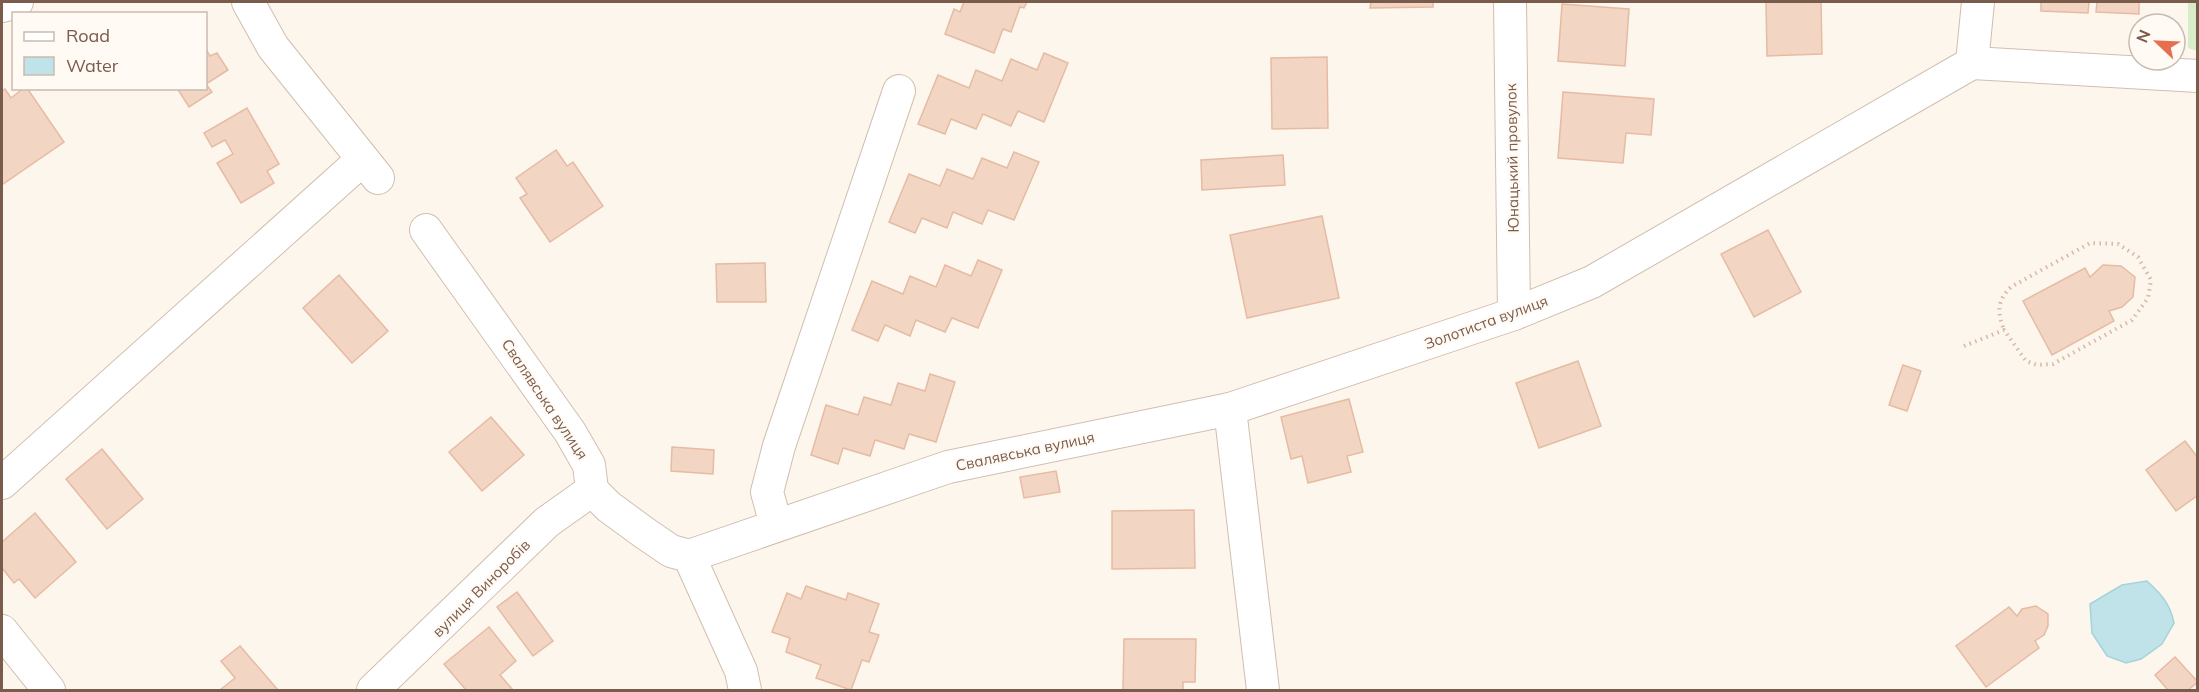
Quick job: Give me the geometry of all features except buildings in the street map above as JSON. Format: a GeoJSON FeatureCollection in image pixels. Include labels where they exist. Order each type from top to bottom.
{"type":"FeatureCollection","features":[{"type":"Feature","properties":{"kind":"street"},"geometry":{"type":"LineString","coordinates":[[2,6],[16,2]]}},
{"type":"Feature","properties":{"kind":"street"},"geometry":{"type":"LineString","coordinates":[[2,483],[370,169],[273,46],[248,2]]}},
{"type":"Feature","properties":{"kind":"street","name":"Юнацький провулок"},"geometry":{"type":"LineString","coordinates":[[1510,2],[1514,314]]}},
{"type":"Feature","properties":{"kind":"street"},"geometry":{"type":"LineString","coordinates":[[1978,2],[1972,63],[2198,75]]}},
{"type":"Feature","properties":{"kind":"street","name":"Золотиста вулиця"},"geometry":{"type":"LineString","coordinates":[[1230,409],[1514,314],[1592,282],[1972,63]]}},
{"type":"Feature","properties":{"kind":"street"},"geometry":{"type":"LineString","coordinates":[[776,525],[767,492],[779,446],[899,91]]}},
{"type":"Feature","properties":{"kind":"street","name":"Свалявська вулиця"},"geometry":{"type":"LineString","coordinates":[[426,230],[570,432],[589,465],[592,490]]}},
{"type":"Feature","properties":{"kind":"street"},"geometry":{"type":"LineString","coordinates":[[1230,409],[1263,690]]}},
{"type":"Feature","properties":{"kind":"street","name":"Свалявська вулиця"},"geometry":{"type":"LineString","coordinates":[[689,556],[948,467],[1230,409]]}},
{"type":"Feature","properties":{"kind":"street"},"geometry":{"type":"LineString","coordinates":[[592,490],[609,507],[646,534],[671,551],[689,556],[741,671],[746,690]]}},
{"type":"Feature","properties":{"kind":"street","name":"вулиця Виноробів"},"geometry":{"type":"LineString","coordinates":[[373,690],[547,522],[592,490]]}},
{"type":"Feature","properties":{"kind":"street"},"geometry":{"type":"LineString","coordinates":[[2,631],[49,690]]}},
{"type":"Feature","properties":{"kind":"path"},"geometry":{"type":"LineString","coordinates":[[2090,243],[2118,244],[2138,257],[2151,280],[2148,298],[2132,320],[2053,364],[2037,365],[2026,361],[2004,330],[1997,312],[2002,297],[2011,287],[2090,243]]}},
{"type":"Feature","properties":{"kind":"path"},"geometry":{"type":"LineString","coordinates":[[1964,346],[2004,330]]}},
{"type":"Feature","properties":{"kind":"green space"},"geometry":{"type":"Polygon","coordinates":[[[2188,2],[2197,2],[2197,51],[2188,48],[2188,2]]]}},
{"type":"Feature","properties":{"kind":"water"},"geometry":{"type":"Polygon","coordinates":[[[2147,581],[2164,599],[2174,623],[2162,644],[2141,659],[2126,663],[2107,656],[2092,633],[2090,604],[2122,585],[2147,581]]]}}]}
